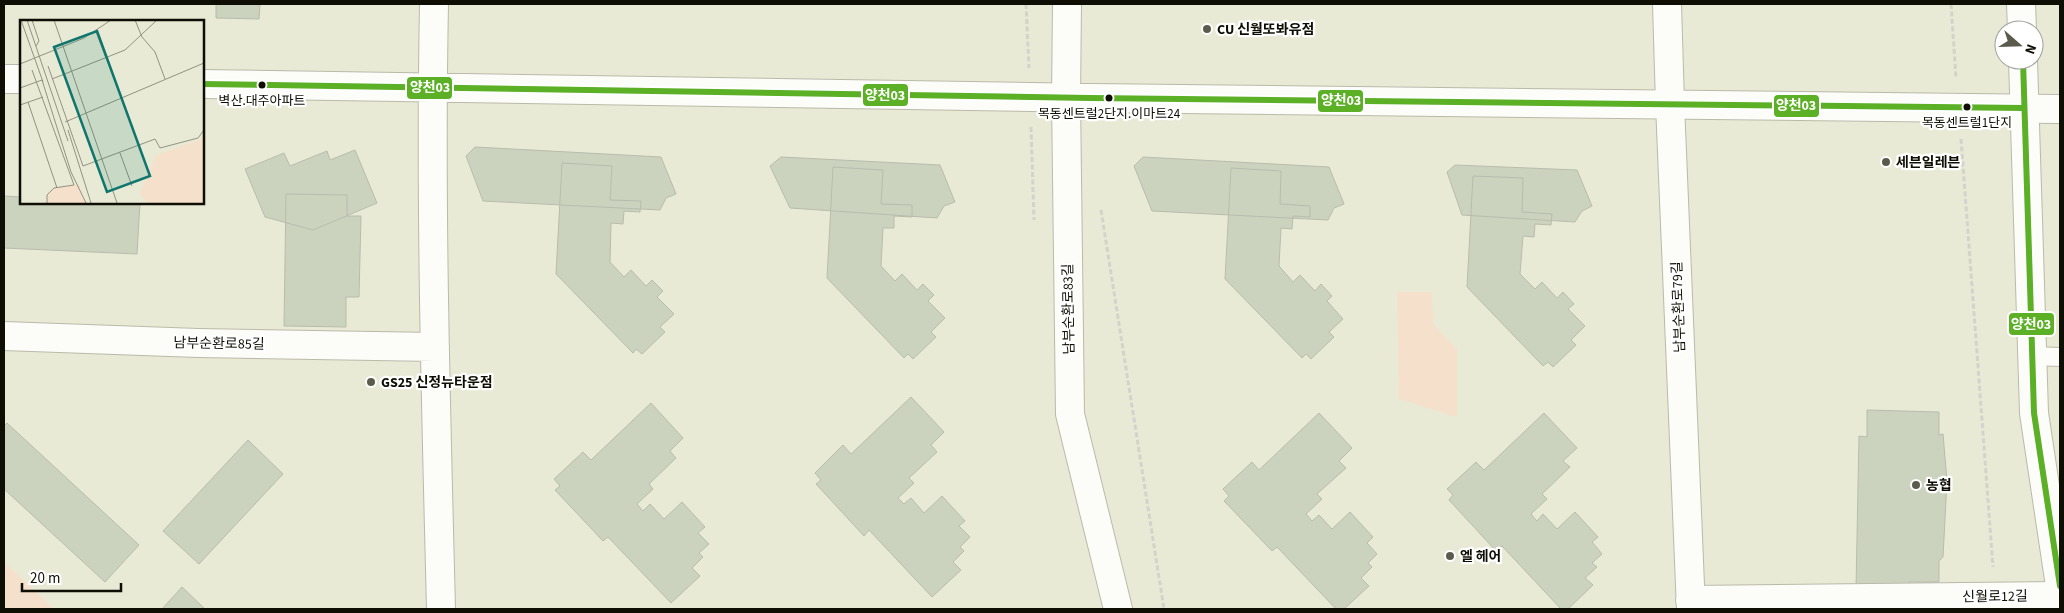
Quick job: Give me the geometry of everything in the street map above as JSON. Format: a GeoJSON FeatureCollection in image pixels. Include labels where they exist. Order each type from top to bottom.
{"type":"FeatureCollection","features":[{"type":"Feature","properties":{"kind":"street"},"geometry":{"type":"LineString","coordinates":[[434,4],[432,87],[435,347],[441,609]]}},
{"type":"Feature","properties":{"kind":"street","name":"남부순환로83길"},"geometry":{"type":"LineString","coordinates":[[1067,4],[1066,98],[1070,414],[1118,609]]}},
{"type":"Feature","properties":{"kind":"street","name":"남부순환로79길"},"geometry":{"type":"LineString","coordinates":[[1667,4],[1691,604]]}},
{"type":"Feature","properties":{"kind":"street"},"geometry":{"type":"LineString","coordinates":[[2021,4],[2022,20]]}},
{"type":"Feature","properties":{"kind":"street"},"geometry":{"type":"LineString","coordinates":[[2023,70],[2034,412],[2060,586]]}},
{"type":"Feature","properties":{"kind":"street"},"geometry":{"type":"LineString","coordinates":[[4,79],[20,79]]}},
{"type":"Feature","properties":{"kind":"street"},"geometry":{"type":"LineString","coordinates":[[204,84],[1066,98],[2060,108]]}},
{"type":"Feature","properties":{"kind":"street","name":"남부순환로85길"},"geometry":{"type":"LineString","coordinates":[[4,336],[435,347]]}},
{"type":"Feature","properties":{"kind":"street","name":"신월로12길"},"geometry":{"type":"LineString","coordinates":[[1691,604],[2060,596]]}},
{"type":"Feature","properties":{"kind":"lane"},"geometry":{"type":"LineString","coordinates":[[2032,356],[2060,356]]}},
{"type":"Feature","properties":{"kind":"path"},"geometry":{"type":"LineString","coordinates":[[1951,4],[1995,596]]}},
{"type":"Feature","properties":{"kind":"path"},"geometry":{"type":"LineString","coordinates":[[1100,206],[1164,609]]}},
{"type":"Feature","properties":{"kind":"shaded area"},"geometry":{"type":"Polygon","coordinates":[[[1397,292],[1432,292],[1433,324],[1457,349],[1457,417],[1399,399],[1397,292]]]}},
{"type":"Feature","properties":{"kind":"shaded area"},"geometry":{"type":"Polygon","coordinates":[[[4,562],[54,609],[4,609],[4,562]]]}},
{"type":"Feature","properties":{"kind":"building"},"geometry":{"type":"Polygon","coordinates":[[[216,4],[260,4],[259,19],[216,18],[216,4]]]}},
{"type":"Feature","properties":{"kind":"building"},"geometry":{"type":"Polygon","coordinates":[[[475,147],[661,157],[676,194],[666,198],[660,210],[483,201],[466,156],[475,147]]]}},
{"type":"Feature","properties":{"kind":"building"},"geometry":{"type":"Polygon","coordinates":[[[355,150],[377,203],[313,230],[265,217],[245,169],[284,153],[290,166],[327,151],[330,160],[355,150]]]}},
{"type":"Feature","properties":{"kind":"building"},"geometry":{"type":"Polygon","coordinates":[[[781,157],[940,165],[955,202],[944,206],[937,218],[790,208],[770,166],[781,157]]]}},
{"type":"Feature","properties":{"kind":"building"},"geometry":{"type":"Polygon","coordinates":[[[1143,157],[1329,167],[1344,204],[1334,208],[1328,220],[1152,211],[1134,166],[1143,157]]]}},
{"type":"Feature","properties":{"kind":"building"},"geometry":{"type":"Polygon","coordinates":[[[562,163],[612,166],[610,200],[641,201],[640,212],[624,211],[623,224],[611,223],[610,262],[624,277],[631,270],[646,286],[652,280],[663,291],[657,297],[674,314],[660,327],[665,332],[642,354],[636,349],[633,353],[556,274],[562,163]]]}},
{"type":"Feature","properties":{"kind":"building"},"geometry":{"type":"Polygon","coordinates":[[[1455,165],[1577,170],[1592,206],[1582,211],[1575,222],[1462,215],[1447,172],[1455,165]]]}},
{"type":"Feature","properties":{"kind":"building"},"geometry":{"type":"Polygon","coordinates":[[[833,167],[883,170],[881,204],[912,205],[912,217],[894,216],[894,228],[883,228],[881,266],[895,281],[902,274],[917,290],[923,284],[934,295],[928,301],[945,318],[931,332],[936,337],[913,359],[908,354],[904,358],[827,278],[833,167]]]}},
{"type":"Feature","properties":{"kind":"building"},"geometry":{"type":"Polygon","coordinates":[[[1231,168],[1281,171],[1280,204],[1310,206],[1310,217],[1293,216],[1292,229],[1281,228],[1279,266],[1293,282],[1300,275],[1315,291],[1321,284],[1332,296],[1327,301],[1343,319],[1329,332],[1334,337],[1311,359],[1306,354],[1302,358],[1225,279],[1231,168]]]}},
{"type":"Feature","properties":{"kind":"building"},"geometry":{"type":"Polygon","coordinates":[[[1473,176],[1523,178],[1522,212],[1552,214],[1551,225],[1535,224],[1534,237],[1523,236],[1520,274],[1535,289],[1542,282],[1557,298],[1563,292],[1574,304],[1568,309],[1585,326],[1571,340],[1576,345],[1553,367],[1548,362],[1543,366],[1467,287],[1473,176]]]}},
{"type":"Feature","properties":{"kind":"building"},"geometry":{"type":"Polygon","coordinates":[[[286,194],[347,195],[347,216],[361,216],[359,297],[346,297],[346,327],[284,326],[286,194]]]}},
{"type":"Feature","properties":{"kind":"building"},"geometry":{"type":"Polygon","coordinates":[[[4,196],[20,197],[20,204],[140,204],[137,254],[4,248],[4,196]]]}},
{"type":"Feature","properties":{"kind":"building"},"geometry":{"type":"Polygon","coordinates":[[[911,397],[944,432],[931,445],[937,452],[909,478],[914,483],[898,498],[904,504],[911,498],[924,513],[942,496],[965,521],[959,526],[970,537],[960,547],[964,551],[953,562],[961,570],[932,597],[869,530],[864,536],[816,484],[821,480],[815,473],[843,445],[851,454],[911,397]]]}},
{"type":"Feature","properties":{"kind":"building"},"geometry":{"type":"Polygon","coordinates":[[[651,403],[683,438],[670,451],[676,458],[649,484],[653,489],[637,504],[643,511],[650,504],[664,519],[682,502],[705,527],[698,533],[709,544],[699,553],[703,557],[692,568],[700,576],[671,603],[608,537],[603,541],[555,490],[560,486],[554,479],[583,452],[591,460],[651,403]]]}},
{"type":"Feature","properties":{"kind":"building"},"geometry":{"type":"Polygon","coordinates":[[[1867,410],[1939,412],[1939,435],[1943,434],[1947,481],[1943,557],[1939,561],[1939,582],[1909,582],[1910,591],[1856,589],[1859,436],[1867,437],[1867,410]]]}},
{"type":"Feature","properties":{"kind":"building"},"geometry":{"type":"Polygon","coordinates":[[[1319,413],[1352,448],[1339,461],[1346,468],[1317,494],[1322,499],[1306,514],[1312,521],[1319,515],[1332,529],[1350,512],[1373,537],[1367,543],[1377,554],[1368,563],[1372,567],[1361,578],[1369,586],[1344,609],[1336,609],[1277,547],[1272,551],[1224,501],[1229,496],[1223,489],[1252,462],[1259,470],[1319,413]]]}},
{"type":"Feature","properties":{"kind":"building"},"geometry":{"type":"Polygon","coordinates":[[[1544,413],[1577,448],[1563,461],[1570,467],[1542,494],[1547,499],[1531,514],[1537,521],[1543,514],[1557,529],[1575,512],[1598,537],[1592,542],[1602,554],[1592,563],[1597,567],[1585,578],[1593,585],[1568,609],[1561,609],[1502,546],[1496,551],[1449,500],[1453,495],[1447,489],[1476,462],[1484,470],[1544,413]]]}},
{"type":"Feature","properties":{"kind":"building"},"geometry":{"type":"Polygon","coordinates":[[[7,423],[139,545],[105,582],[4,489],[4,426],[7,423]]]}},
{"type":"Feature","properties":{"kind":"building"},"geometry":{"type":"Polygon","coordinates":[[[248,440],[283,474],[199,564],[163,531],[248,440]]]}},
{"type":"Feature","properties":{"kind":"building"},"geometry":{"type":"Polygon","coordinates":[[[182,587],[205,609],[162,609],[182,587]]]}},
{"type":"Feature","properties":{"kind":"transit line","name":"양천03"},"geometry":{"type":"LineString","coordinates":[[2023,70],[2034,413],[2060,586]]}},
{"type":"Feature","properties":{"kind":"transit line","name":"양천03"},"geometry":{"type":"LineString","coordinates":[[204,84],[1090,98],[2024,108]]}},
{"type":"Feature","properties":{"kind":"place","name":"CU 신월또봐유점"},"geometry":{"type":"Point","coordinates":[1207,29]}},
{"type":"Feature","properties":{"kind":"place","name":"벽산.대주아파트"},"geometry":{"type":"Point","coordinates":[262,85]}},
{"type":"Feature","properties":{"kind":"place","name":"목동센트럴2단지.이마트24"},"geometry":{"type":"Point","coordinates":[1109,98]}},
{"type":"Feature","properties":{"kind":"place","name":"목동센트럴1단지"},"geometry":{"type":"Point","coordinates":[1967,107]}},
{"type":"Feature","properties":{"kind":"place","name":"세븐일레븐"},"geometry":{"type":"Point","coordinates":[1886,162]}},
{"type":"Feature","properties":{"kind":"place","name":"GS25 신정뉴타운점"},"geometry":{"type":"Point","coordinates":[371,382]}},
{"type":"Feature","properties":{"kind":"place","name":"농협"},"geometry":{"type":"Point","coordinates":[1916,485]}},
{"type":"Feature","properties":{"kind":"place","name":"엘 헤어"},"geometry":{"type":"Point","coordinates":[1450,556]}}]}
